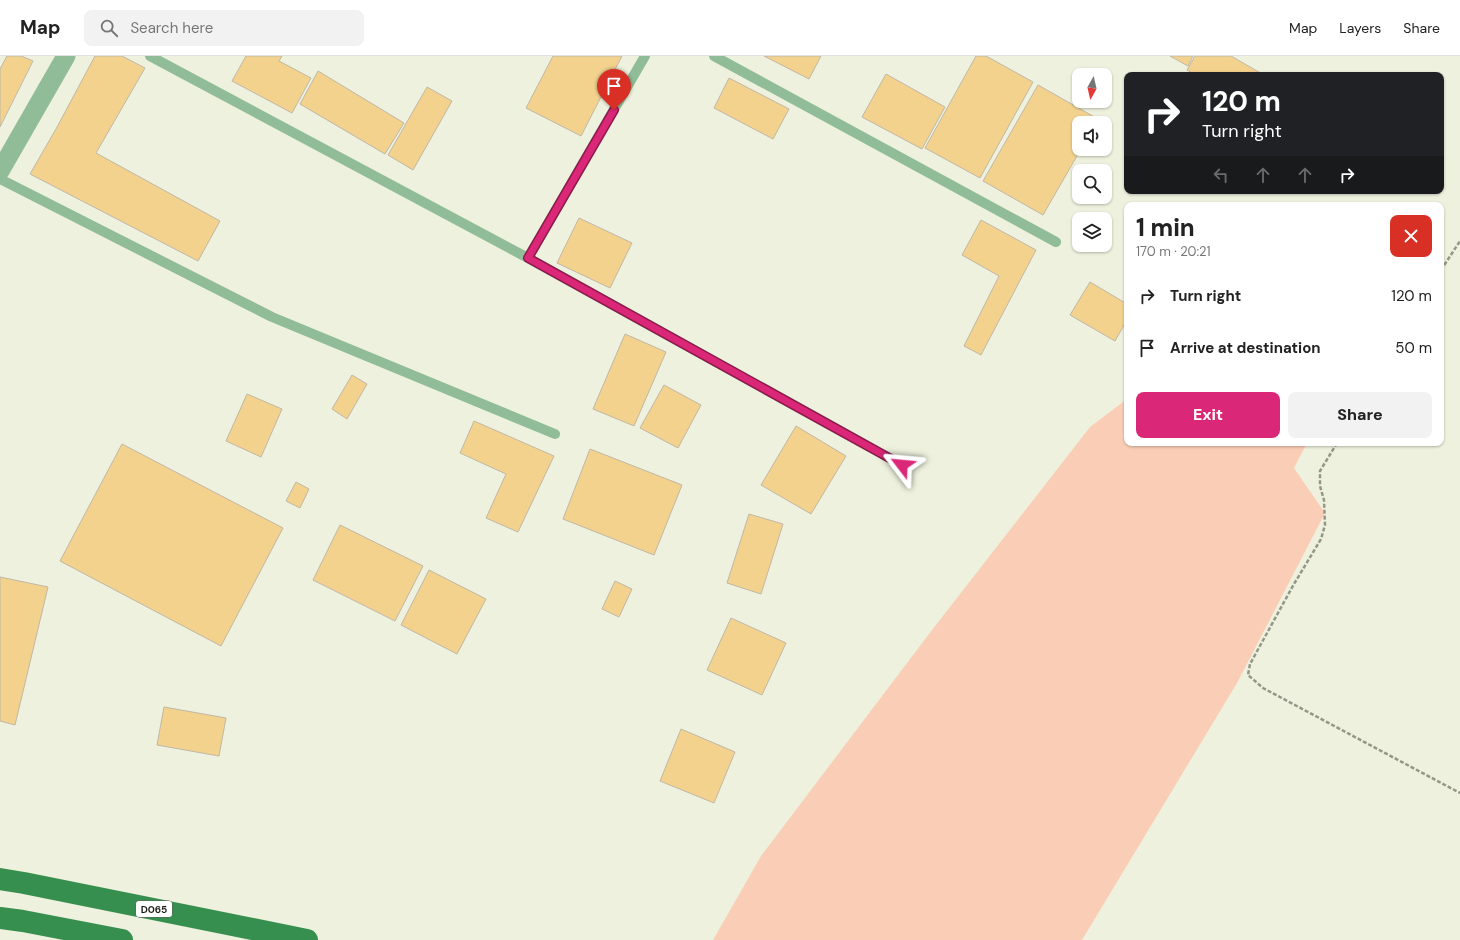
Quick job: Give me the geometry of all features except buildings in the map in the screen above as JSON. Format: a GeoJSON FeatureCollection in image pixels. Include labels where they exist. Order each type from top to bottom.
{"type":"FeatureCollection","features":[{"type":"Feature","properties":{"kind":"main road","name":"D065"},"geometry":{"type":"LineString","coordinates":[[0,879],[307,940]]}},
{"type":"Feature","properties":{"kind":"main road"},"geometry":{"type":"LineString","coordinates":[[0,918],[122,940]]}},
{"type":"Feature","properties":{"kind":"street"},"geometry":{"type":"LineString","coordinates":[[0,171],[66,56]]}},
{"type":"Feature","properties":{"kind":"lane"},"geometry":{"type":"LineString","coordinates":[[150,56],[528,258],[902,465]]}},
{"type":"Feature","properties":{"kind":"lane"},"geometry":{"type":"LineString","coordinates":[[528,258],[645,56]]}},
{"type":"Feature","properties":{"kind":"lane"},"geometry":{"type":"LineString","coordinates":[[714,56],[1056,242]]}},
{"type":"Feature","properties":{"kind":"lane"},"geometry":{"type":"LineString","coordinates":[[0,179],[272,317],[555,434]]}},
{"type":"Feature","properties":{"kind":"path"},"geometry":{"type":"LineString","coordinates":[[1444,265],[1460,241]]}},
{"type":"Feature","properties":{"kind":"path"},"geometry":{"type":"LineString","coordinates":[[1335,446],[1320,471],[1320,486],[1324,500],[1326,525],[1321,539],[1294,584],[1250,664],[1248,675],[1263,688],[1460,793]]}},
{"type":"Feature","properties":{"kind":"shaded area"},"geometry":{"type":"Polygon","coordinates":[[[1124,401],[1124,446],[1305,446],[1294,468],[1325,513],[1237,683],[1082,940],[713,940],[761,856],[932,630],[1090,427],[1124,401]]]}},
{"type":"Feature","properties":{"kind":"route"},"geometry":{"type":"LineString","coordinates":[[614,110],[528,258],[902,465]]}}]}
